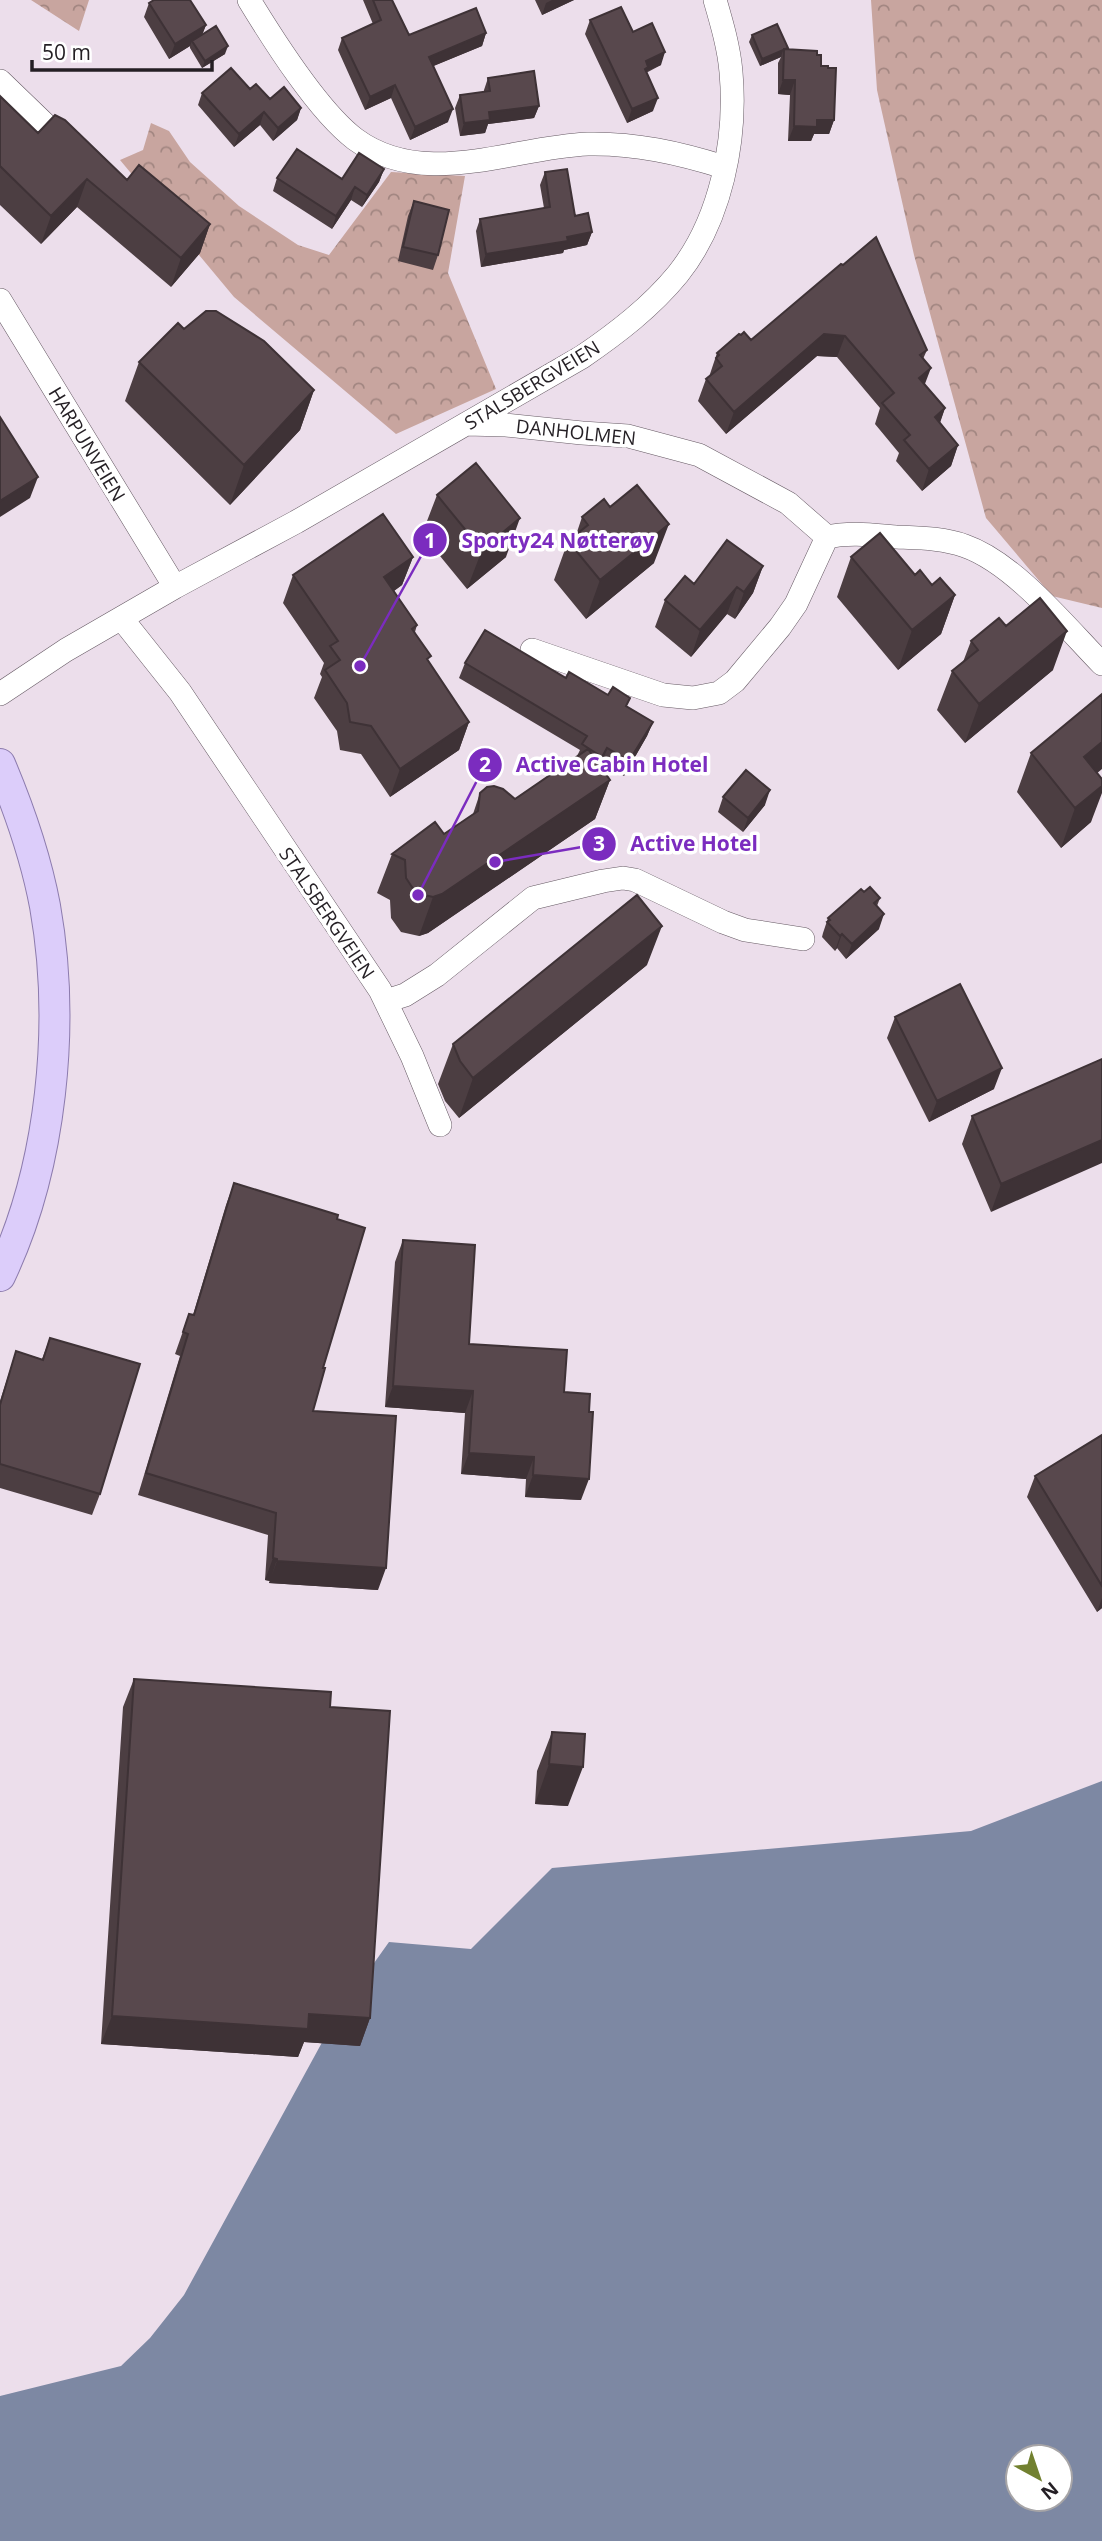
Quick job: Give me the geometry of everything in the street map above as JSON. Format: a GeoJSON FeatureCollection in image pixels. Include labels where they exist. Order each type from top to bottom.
{"type":"FeatureCollection","features":[{"type":"Feature","properties":{"kind":"main road"},"geometry":{"type":"LineString","coordinates":[[0,764],[11,791],[45,906],[52,962],[54,1032],[48,1108],[34,1177],[16,1236],[0,1276]]}},
{"type":"Feature","properties":{"kind":"street"},"geometry":{"type":"LineString","coordinates":[[249,0],[324,108],[357,140],[384,155],[408,162],[449,164],[585,144],[619,144],[684,155],[724,167]]}},
{"type":"Feature","properties":{"kind":"street","name":"STALSBERGVEIEN"},"geometry":{"type":"LineString","coordinates":[[0,694],[66,650],[582,357],[649,306],[678,273],[702,238],[724,167],[731,133],[731,70],[725,34],[715,0]]}},
{"type":"Feature","properties":{"kind":"street"},"geometry":{"type":"LineString","coordinates":[[0,81],[56,135]]}},
{"type":"Feature","properties":{"kind":"street","name":"HARPUNVEIEN"},"geometry":{"type":"LineString","coordinates":[[0,300],[175,587]]}},
{"type":"Feature","properties":{"kind":"street","name":"DANHOLMEN"},"geometry":{"type":"LineString","coordinates":[[466,424],[628,436],[699,455],[788,503],[827,537]]}},
{"type":"Feature","properties":{"kind":"street"},"geometry":{"type":"LineString","coordinates":[[531,650],[663,695],[693,698],[719,693],[735,681],[796,604],[827,537],[845,533],[940,540],[965,546],[992,559],[1019,581],[1102,664]]}},
{"type":"Feature","properties":{"kind":"street","name":"STALSBERGVEIEN"},"geometry":{"type":"LineString","coordinates":[[122,619],[180,692],[386,1001],[440,1125]]}},
{"type":"Feature","properties":{"kind":"street"},"geometry":{"type":"LineString","coordinates":[[386,1001],[405,995],[437,975],[533,898],[623,878],[635,880],[744,930],[803,939]]}},
{"type":"Feature","properties":{"kind":"green space"},"geometry":{"type":"Polygon","coordinates":[[[31,0],[89,0],[79,31],[31,0]]]}},
{"type":"Feature","properties":{"kind":"green space"},"geometry":{"type":"Polygon","coordinates":[[[871,0],[1102,0],[1102,608],[1052,596],[986,518],[914,255],[877,90],[871,0]]]}},
{"type":"Feature","properties":{"kind":"green space"},"geometry":{"type":"Polygon","coordinates":[[[151,123],[169,131],[190,162],[239,206],[298,245],[329,255],[391,172],[465,176],[448,273],[496,389],[396,434],[234,297],[120,160],[143,150],[151,123]]]}},
{"type":"Feature","properties":{"kind":"water"},"geometry":{"type":"Polygon","coordinates":[[[1102,1781],[1102,2541],[0,2541],[0,2396],[121,2366],[150,2338],[184,2295],[337,2015],[389,1942],[471,1949],[552,1868],[971,1831],[1102,1781]]]}},
{"type":"Feature","properties":{"kind":"building"},"geometry":{"type":"Polygon","coordinates":[[[154,0],[190,0],[206,25],[175,44],[149,3],[154,0]]]}},
{"type":"Feature","properties":{"kind":"building"},"geometry":{"type":"Polygon","coordinates":[[[373,0],[392,0],[409,35],[476,8],[486,33],[429,57],[453,109],[415,127],[395,85],[370,97],[342,38],[381,20],[373,0]]]}},
{"type":"Feature","properties":{"kind":"building"},"geometry":{"type":"Polygon","coordinates":[[[621,7],[633,32],[652,23],[665,52],[646,61],[648,67],[645,69],[658,98],[632,109],[590,20],[621,7]]]}},
{"type":"Feature","properties":{"kind":"building"},"geometry":{"type":"Polygon","coordinates":[[[777,24],[788,48],[762,59],[752,35],[777,24]]]}},
{"type":"Feature","properties":{"kind":"building"},"geometry":{"type":"Polygon","coordinates":[[[216,26],[228,46],[205,61],[192,41],[216,26]]]}},
{"type":"Feature","properties":{"kind":"building"},"geometry":{"type":"Polygon","coordinates":[[[784,49],[817,51],[817,55],[821,55],[821,66],[836,68],[834,120],[817,120],[817,127],[794,126],[795,80],[783,80],[784,49]]]}},
{"type":"Feature","properties":{"kind":"building"},"geometry":{"type":"Polygon","coordinates":[[[231,68],[250,89],[256,84],[270,99],[284,87],[301,108],[278,128],[264,112],[239,134],[202,93],[231,68]]]}},
{"type":"Feature","properties":{"kind":"building"},"geometry":{"type":"Polygon","coordinates":[[[534,71],[539,106],[489,112],[490,120],[464,123],[460,95],[490,91],[488,78],[534,71]]]}},
{"type":"Feature","properties":{"kind":"building"},"geometry":{"type":"Polygon","coordinates":[[[0,96],[38,133],[55,115],[65,120],[127,180],[139,165],[210,224],[181,258],[87,179],[51,216],[0,166],[0,96]]]}},
{"type":"Feature","properties":{"kind":"building"},"geometry":{"type":"Polygon","coordinates":[[[297,149],[342,179],[359,153],[384,169],[367,195],[355,187],[336,216],[277,178],[297,149]]]}},
{"type":"Feature","properties":{"kind":"building"},"geometry":{"type":"Polygon","coordinates":[[[567,169],[575,216],[588,213],[592,232],[567,237],[568,241],[486,254],[480,219],[550,207],[545,172],[567,169]]]}},
{"type":"Feature","properties":{"kind":"building"},"geometry":{"type":"Polygon","coordinates":[[[414,201],[449,210],[438,255],[403,247],[414,201]]]}},
{"type":"Feature","properties":{"kind":"building"},"geometry":{"type":"Polygon","coordinates":[[[876,237],[927,350],[920,355],[931,368],[919,378],[945,408],[935,417],[958,445],[929,469],[904,440],[910,435],[882,403],[894,393],[845,336],[824,334],[734,412],[706,379],[722,366],[716,358],[719,355],[717,353],[739,334],[744,332],[751,340],[876,237]]]}},
{"type":"Feature","properties":{"kind":"building"},"geometry":{"type":"Polygon","coordinates":[[[206,311],[216,311],[264,341],[314,390],[244,465],[139,362],[178,323],[184,329],[206,311]]]}},
{"type":"Feature","properties":{"kind":"building"},"geometry":{"type":"Polygon","coordinates":[[[0,417],[38,477],[0,501],[0,417]]]}},
{"type":"Feature","properties":{"kind":"building"},"geometry":{"type":"Polygon","coordinates":[[[476,463],[520,518],[482,550],[437,495],[476,463]]]}},
{"type":"Feature","properties":{"kind":"building"},"geometry":{"type":"Polygon","coordinates":[[[637,485],[669,524],[600,580],[568,541],[588,525],[582,517],[604,499],[610,507],[637,485]]]}},
{"type":"Feature","properties":{"kind":"building"},"geometry":{"type":"Polygon","coordinates":[[[383,514],[413,557],[384,577],[417,625],[412,629],[431,656],[427,659],[469,722],[400,769],[371,726],[350,722],[347,703],[325,670],[340,660],[330,646],[338,641],[293,575],[383,514]]]}},
{"type":"Feature","properties":{"kind":"building"},"geometry":{"type":"Polygon","coordinates":[[[880,533],[915,575],[920,570],[932,585],[940,578],[955,595],[912,630],[851,557],[880,533]]]}},
{"type":"Feature","properties":{"kind":"building"},"geometry":{"type":"Polygon","coordinates":[[[727,540],[763,566],[744,592],[737,587],[700,630],[665,600],[685,576],[694,584],[727,540]]]}},
{"type":"Feature","properties":{"kind":"building"},"geometry":{"type":"Polygon","coordinates":[[[1040,598],[1067,631],[979,704],[952,671],[978,650],[971,641],[999,618],[1006,626],[1040,598]]]}},
{"type":"Feature","properties":{"kind":"building"},"geometry":{"type":"Polygon","coordinates":[[[485,630],[566,678],[569,672],[608,695],[613,687],[630,698],[626,706],[653,722],[629,761],[607,748],[602,757],[582,744],[587,736],[465,663],[485,630]]]}},
{"type":"Feature","properties":{"kind":"building"},"geometry":{"type":"Polygon","coordinates":[[[1102,694],[1102,742],[1084,757],[1102,779],[1102,786],[1075,808],[1031,753],[1102,694]]]}},
{"type":"Feature","properties":{"kind":"building"},"geometry":{"type":"Polygon","coordinates":[[[588,749],[610,780],[442,894],[433,897],[416,893],[406,878],[405,860],[392,854],[435,822],[444,834],[478,811],[480,793],[487,787],[503,789],[515,799],[588,749]]]}},
{"type":"Feature","properties":{"kind":"building"},"geometry":{"type":"Polygon","coordinates":[[[746,770],[770,790],[748,818],[723,797],[746,770]]]}},
{"type":"Feature","properties":{"kind":"building"},"geometry":{"type":"Polygon","coordinates":[[[870,887],[880,898],[874,903],[884,914],[852,944],[827,922],[830,920],[828,918],[861,889],[864,892],[870,887]]]}},
{"type":"Feature","properties":{"kind":"building"},"geometry":{"type":"Polygon","coordinates":[[[637,895],[662,926],[473,1078],[460,1061],[453,1044],[637,895]]]}},
{"type":"Feature","properties":{"kind":"building"},"geometry":{"type":"Polygon","coordinates":[[[960,984],[1002,1068],[937,1101],[895,1017],[960,984]]]}},
{"type":"Feature","properties":{"kind":"building"},"geometry":{"type":"Polygon","coordinates":[[[1102,1059],[1102,1140],[1001,1184],[972,1116],[1102,1059]]]}},
{"type":"Feature","properties":{"kind":"building"},"geometry":{"type":"Polygon","coordinates":[[[234,1183],[338,1215],[337,1219],[365,1228],[323,1368],[313,1411],[396,1416],[386,1568],[277,1561],[273,1558],[276,1513],[146,1473],[188,1334],[183,1332],[189,1314],[194,1315],[234,1183]]]}},
{"type":"Feature","properties":{"kind":"building"},"geometry":{"type":"Polygon","coordinates":[[[403,1240],[475,1245],[469,1344],[567,1350],[564,1392],[590,1394],[589,1412],[593,1412],[589,1479],[533,1475],[534,1457],[469,1453],[473,1391],[393,1386],[403,1240]]]}},
{"type":"Feature","properties":{"kind":"building"},"geometry":{"type":"Polygon","coordinates":[[[50,1338],[140,1364],[100,1494],[0,1464],[0,1405],[16,1351],[43,1360],[50,1338]]]}},
{"type":"Feature","properties":{"kind":"building"},"geometry":{"type":"Polygon","coordinates":[[[1102,1435],[1102,1586],[1035,1476],[1102,1435]]]}},
{"type":"Feature","properties":{"kind":"building"},"geometry":{"type":"Polygon","coordinates":[[[134,1679],[331,1692],[330,1707],[390,1711],[370,2018],[309,2014],[308,2029],[112,2016],[134,1679]]]}},
{"type":"Feature","properties":{"kind":"building"},"geometry":{"type":"Polygon","coordinates":[[[552,1732],[585,1734],[583,1767],[549,1764],[552,1732]]]}},
{"type":"Feature","properties":{"kind":"place","name":"Sporty24 Nøtterøy"},"geometry":{"type":"Point","coordinates":[360,666]}},
{"type":"Feature","properties":{"kind":"place","name":"Active Hotel"},"geometry":{"type":"Point","coordinates":[495,862]}},
{"type":"Feature","properties":{"kind":"place","name":"Active Cabin Hotel"},"geometry":{"type":"Point","coordinates":[418,895]}}]}
